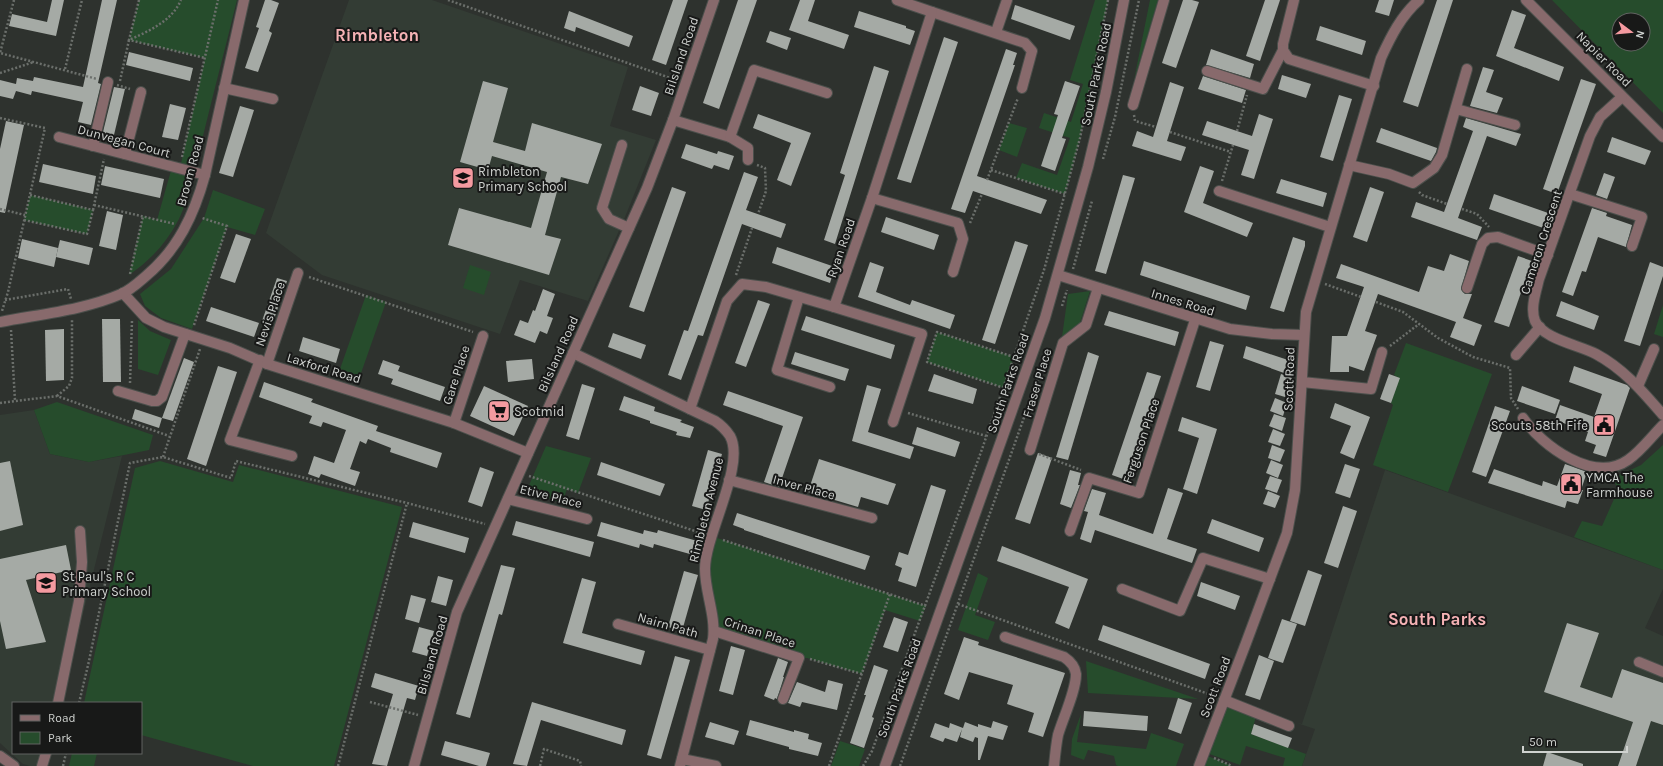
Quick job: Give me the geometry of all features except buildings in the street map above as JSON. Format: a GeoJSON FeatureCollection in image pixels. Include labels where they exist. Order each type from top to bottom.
{"type":"FeatureCollection","features":[{"type":"Feature","properties":{"kind":"street","name":"Broom Road"},"geometry":{"type":"LineString","coordinates":[[4,321],[94,304],[123,293],[135,285],[164,260],[178,241],[198,200],[205,175],[244,0]]}},
{"type":"Feature","properties":{"kind":"street","name":"Bilsland Road"},"geometry":{"type":"LineString","coordinates":[[414,766],[457,612],[647,188],[673,120],[714,0]]}},
{"type":"Feature","properties":{"kind":"street"},"geometry":{"type":"LineString","coordinates":[[897,0],[1025,43],[1032,50],[1022,88]]}},
{"type":"Feature","properties":{"kind":"street"},"geometry":{"type":"LineString","coordinates":[[996,32],[1008,0]]}},
{"type":"Feature","properties":{"kind":"street","name":"South Parks Road"},"geometry":{"type":"LineString","coordinates":[[885,766],[1026,372],[1058,275],[1098,128],[1124,0]]}},
{"type":"Feature","properties":{"kind":"street"},"geometry":{"type":"LineString","coordinates":[[1133,105],[1164,0]]}},
{"type":"Feature","properties":{"kind":"street"},"geometry":{"type":"LineString","coordinates":[[1294,0],[1282,44],[1283,50],[1289,59],[1374,86]]}},
{"type":"Feature","properties":{"kind":"street","name":"Scott Road"},"geometry":{"type":"LineString","coordinates":[[1199,766],[1287,532],[1294,490],[1306,312],[1315,280],[1374,86],[1381,58],[1394,29],[1408,10],[1419,0]]}},
{"type":"Feature","properties":{"kind":"street","name":"Napier Road"},"geometry":{"type":"LineString","coordinates":[[1526,0],[1663,137]]}},
{"type":"Feature","properties":{"kind":"street","name":"Ryan Road"},"geometry":{"type":"LineString","coordinates":[[834,307],[872,198],[932,12]]}},
{"type":"Feature","properties":{"kind":"street"},"geometry":{"type":"LineString","coordinates":[[1207,71],[1264,89],[1283,50]]}},
{"type":"Feature","properties":{"kind":"street"},"geometry":{"type":"LineString","coordinates":[[1349,165],[1389,174],[1414,183],[1434,168],[1442,155],[1468,69]]}},
{"type":"Feature","properties":{"kind":"street"},"geometry":{"type":"LineString","coordinates":[[730,138],[754,70],[827,93]]}},
{"type":"Feature","properties":{"kind":"street"},"geometry":{"type":"LineString","coordinates":[[93,146],[108,82]]}},
{"type":"Feature","properties":{"kind":"street"},"geometry":{"type":"LineString","coordinates":[[224,88],[273,99]]}},
{"type":"Feature","properties":{"kind":"street"},"geometry":{"type":"LineString","coordinates":[[125,154],[141,92]]}},
{"type":"Feature","properties":{"kind":"street","name":"Cameron Crescent"},"geometry":{"type":"LineString","coordinates":[[1540,327],[1533,314],[1534,301],[1548,255],[1590,136],[1600,117],[1622,96]]}},
{"type":"Feature","properties":{"kind":"street"},"geometry":{"type":"LineString","coordinates":[[1456,109],[1515,125]]}},
{"type":"Feature","properties":{"kind":"street"},"geometry":{"type":"LineString","coordinates":[[673,120],[730,138],[748,148],[748,160]]}},
{"type":"Feature","properties":{"kind":"street","name":"Dunvegan Court"},"geometry":{"type":"LineString","coordinates":[[59,137],[205,175]]}},
{"type":"Feature","properties":{"kind":"street"},"geometry":{"type":"LineString","coordinates":[[622,145],[602,208],[609,219],[628,228]]}},
{"type":"Feature","properties":{"kind":"street"},"geometry":{"type":"LineString","coordinates":[[1219,191],[1330,228]]}},
{"type":"Feature","properties":{"kind":"street"},"geometry":{"type":"LineString","coordinates":[[1570,194],[1642,217],[1632,246]]}},
{"type":"Feature","properties":{"kind":"street"},"geometry":{"type":"LineString","coordinates":[[872,198],[958,223],[963,239],[953,272]]}},
{"type":"Feature","properties":{"kind":"street"},"geometry":{"type":"LineString","coordinates":[[1467,288],[1482,244],[1488,238],[1498,237],[1548,255]]}},
{"type":"Feature","properties":{"kind":"street","name":"Nevis Place"},"geometry":{"type":"LineString","coordinates":[[292,456],[230,440],[264,362],[298,273]]}},
{"type":"Feature","properties":{"kind":"street","name":"Innes Road"},"geometry":{"type":"LineString","coordinates":[[1058,275],[1195,320],[1230,329],[1272,334],[1304,335]]}},
{"type":"Feature","properties":{"kind":"street"},"geometry":{"type":"LineString","coordinates":[[690,409],[727,301],[742,284],[766,287],[922,334],[893,422]]}},
{"type":"Feature","properties":{"kind":"street","name":"Fraser Place"},"geometry":{"type":"LineString","coordinates":[[1030,450],[1063,343],[1086,325],[1098,288]]}},
{"type":"Feature","properties":{"kind":"street","name":"Laxford Road"},"geometry":{"type":"LineString","coordinates":[[123,293],[146,318],[164,327],[203,339],[264,362],[454,423],[528,453]]}},
{"type":"Feature","properties":{"kind":"street"},"geometry":{"type":"LineString","coordinates":[[800,297],[776,370],[830,386]]}},
{"type":"Feature","properties":{"kind":"street","name":"Ferguson Place"},"geometry":{"type":"LineString","coordinates":[[1088,478],[1139,493],[1195,320]]}},
{"type":"Feature","properties":{"kind":"street"},"geometry":{"type":"LineString","coordinates":[[1516,355],[1540,327],[1548,334],[1584,348],[1608,361],[1638,386],[1663,415]]}},
{"type":"Feature","properties":{"kind":"street"},"geometry":{"type":"LineString","coordinates":[[118,391],[152,401],[158,401],[162,397],[188,335]]}},
{"type":"Feature","properties":{"kind":"street","name":"Gare Place"},"geometry":{"type":"LineString","coordinates":[[454,423],[483,336]]}},
{"type":"Feature","properties":{"kind":"street"},"geometry":{"type":"LineString","coordinates":[[1638,386],[1654,349]]}},
{"type":"Feature","properties":{"kind":"street","name":"Rimbleton Avenue"},"geometry":{"type":"LineString","coordinates":[[573,352],[715,421],[723,427],[730,437],[734,451],[733,465],[709,546],[705,568],[705,582],[714,631],[681,763]]}},
{"type":"Feature","properties":{"kind":"street"},"geometry":{"type":"LineString","coordinates":[[1302,382],[1370,389],[1382,352]]}},
{"type":"Feature","properties":{"kind":"street"},"geometry":{"type":"LineString","coordinates":[[1523,418],[1531,429],[1555,450],[1582,463],[1602,467],[1614,466],[1628,460],[1663,425]]}},
{"type":"Feature","properties":{"kind":"street"},"geometry":{"type":"LineString","coordinates":[[1070,531],[1088,478]]}},
{"type":"Feature","properties":{"kind":"street","name":"Inver Place"},"geometry":{"type":"LineString","coordinates":[[729,480],[872,518]]}},
{"type":"Feature","properties":{"kind":"street","name":"Etive Place"},"geometry":{"type":"LineString","coordinates":[[508,499],[587,519]]}},
{"type":"Feature","properties":{"kind":"street"},"geometry":{"type":"LineString","coordinates":[[58,702],[79,601],[82,562],[80,531]]}},
{"type":"Feature","properties":{"kind":"street"},"geometry":{"type":"LineString","coordinates":[[1122,589],[1180,612],[1203,558],[1270,579]]}},
{"type":"Feature","properties":{"kind":"street","name":"Nairn Path"},"geometry":{"type":"LineString","coordinates":[[618,624],[710,650]]}},
{"type":"Feature","properties":{"kind":"street","name":"Crinan Place"},"geometry":{"type":"LineString","coordinates":[[714,631],[799,658]]}},
{"type":"Feature","properties":{"kind":"street"},"geometry":{"type":"LineString","coordinates":[[1005,637],[1064,657],[1069,660],[1075,670],[1076,675],[1073,688],[1058,736],[1054,766]]}},
{"type":"Feature","properties":{"kind":"street"},"geometry":{"type":"LineString","coordinates":[[783,699],[799,658]]}},
{"type":"Feature","properties":{"kind":"street"},"geometry":{"type":"LineString","coordinates":[[1639,662],[1663,672]]}},
{"type":"Feature","properties":{"kind":"street"},"geometry":{"type":"LineString","coordinates":[[1224,700],[1289,726]]}},
{"type":"Feature","properties":{"kind":"street"},"geometry":{"type":"LineString","coordinates":[[42,766],[46,754]]}},
{"type":"Feature","properties":{"kind":"street"},"geometry":{"type":"LineString","coordinates":[[0,756],[14,766]]}},
{"type":"Feature","properties":{"kind":"street"},"geometry":{"type":"LineString","coordinates":[[681,763],[716,766]]}},
{"type":"Feature","properties":{"kind":"path"},"geometry":{"type":"LineString","coordinates":[[14,0],[0,54],[65,69],[82,0]]}},
{"type":"Feature","properties":{"kind":"path"},"geometry":{"type":"LineString","coordinates":[[120,86],[139,0]]}},
{"type":"Feature","properties":{"kind":"path"},"geometry":{"type":"LineString","coordinates":[[129,40],[153,29],[168,18],[181,0]]}},
{"type":"Feature","properties":{"kind":"path"},"geometry":{"type":"LineString","coordinates":[[180,168],[218,0]]}},
{"type":"Feature","properties":{"kind":"path"},"geometry":{"type":"LineString","coordinates":[[448,0],[686,83]]}},
{"type":"Feature","properties":{"kind":"path"},"geometry":{"type":"LineString","coordinates":[[863,766],[872,751],[1004,388],[1044,270],[1080,138],[1108,0]]}},
{"type":"Feature","properties":{"kind":"path"},"geometry":{"type":"LineString","coordinates":[[129,40],[205,58]]}},
{"type":"Feature","properties":{"kind":"path"},"geometry":{"type":"LineString","coordinates":[[0,72],[34,62]]}},
{"type":"Feature","properties":{"kind":"path"},"geometry":{"type":"LineString","coordinates":[[1237,131],[1250,85]]}},
{"type":"Feature","properties":{"kind":"path"},"geometry":{"type":"LineString","coordinates":[[987,180],[1022,88]]}},
{"type":"Feature","properties":{"kind":"path"},"geometry":{"type":"LineString","coordinates":[[1133,105],[1135,121],[1156,128]]}},
{"type":"Feature","properties":{"kind":"path"},"geometry":{"type":"LineString","coordinates":[[0,118],[45,128],[2,311],[15,401]]}},
{"type":"Feature","properties":{"kind":"path"},"geometry":{"type":"LineString","coordinates":[[1170,132],[1231,152]]}},
{"type":"Feature","properties":{"kind":"path"},"geometry":{"type":"LineString","coordinates":[[1219,191],[1233,145]]}},
{"type":"Feature","properties":{"kind":"path"},"geometry":{"type":"LineString","coordinates":[[24,220],[87,234],[106,150]]}},
{"type":"Feature","properties":{"kind":"path"},"geometry":{"type":"LineString","coordinates":[[748,160],[765,168],[766,191],[758,214]]}},
{"type":"Feature","properties":{"kind":"path"},"geometry":{"type":"LineString","coordinates":[[992,170],[1065,194]]}},
{"type":"Feature","properties":{"kind":"path"},"geometry":{"type":"LineString","coordinates":[[1414,183],[1422,195],[1446,204]]}},
{"type":"Feature","properties":{"kind":"path"},"geometry":{"type":"LineString","coordinates":[[963,239],[982,194]]}},
{"type":"Feature","properties":{"kind":"path"},"geometry":{"type":"LineString","coordinates":[[30,195],[93,210]]}},
{"type":"Feature","properties":{"kind":"path"},"geometry":{"type":"LineString","coordinates":[[94,205],[176,224]]}},
{"type":"Feature","properties":{"kind":"path"},"geometry":{"type":"LineString","coordinates":[[0,209],[25,215]]}},
{"type":"Feature","properties":{"kind":"path"},"geometry":{"type":"LineString","coordinates":[[1462,209],[1477,214],[1498,237]]}},
{"type":"Feature","properties":{"kind":"path"},"geometry":{"type":"LineString","coordinates":[[188,335],[227,226],[192,214]]}},
{"type":"Feature","properties":{"kind":"path"},"geometry":{"type":"LineString","coordinates":[[135,271],[129,275],[143,216]]}},
{"type":"Feature","properties":{"kind":"path"},"geometry":{"type":"LineString","coordinates":[[172,230],[179,218]]}},
{"type":"Feature","properties":{"kind":"path"},"geometry":{"type":"LineString","coordinates":[[735,280],[752,228]]}},
{"type":"Feature","properties":{"kind":"path"},"geometry":{"type":"LineString","coordinates":[[298,273],[483,336]]}},
{"type":"Feature","properties":{"kind":"path"},"geometry":{"type":"LineString","coordinates":[[1315,280],[1361,297]]}},
{"type":"Feature","properties":{"kind":"path"},"geometry":{"type":"LineString","coordinates":[[5,300],[68,289],[71,300],[78,298]]}},
{"type":"Feature","properties":{"kind":"path"},"geometry":{"type":"LineString","coordinates":[[1376,302],[1403,312],[1438,338],[1472,357],[1510,368],[1511,398],[1523,418]]}},
{"type":"Feature","properties":{"kind":"path"},"geometry":{"type":"LineString","coordinates":[[57,396],[69,386],[72,378],[72,309]]}},
{"type":"Feature","properties":{"kind":"path"},"geometry":{"type":"LineString","coordinates":[[130,395],[132,322],[138,309]]}},
{"type":"Feature","properties":{"kind":"path"},"geometry":{"type":"LineString","coordinates":[[1382,352],[1419,324]]}},
{"type":"Feature","properties":{"kind":"path"},"geometry":{"type":"LineString","coordinates":[[1004,388],[927,362],[937,332],[1014,357]]}},
{"type":"Feature","properties":{"kind":"path"},"geometry":{"type":"LineString","coordinates":[[162,456],[203,339]]}},
{"type":"Feature","properties":{"kind":"path"},"geometry":{"type":"LineString","coordinates":[[900,766],[1044,360]]}},
{"type":"Feature","properties":{"kind":"path"},"geometry":{"type":"LineString","coordinates":[[0,403],[57,396],[170,436]]}},
{"type":"Feature","properties":{"kind":"path"},"geometry":{"type":"LineString","coordinates":[[897,409],[986,436]]}},
{"type":"Feature","properties":{"kind":"path"},"geometry":{"type":"LineString","coordinates":[[1030,450],[1079,469],[1088,478]]}},
{"type":"Feature","properties":{"kind":"path"},"geometry":{"type":"LineString","coordinates":[[79,702],[130,463],[162,456],[232,478],[236,461],[407,503],[496,527]]}},
{"type":"Feature","properties":{"kind":"path"},"geometry":{"type":"LineString","coordinates":[[338,766],[407,503]]}},
{"type":"Feature","properties":{"kind":"path"},"geometry":{"type":"LineString","coordinates":[[829,766],[890,594]]}},
{"type":"Feature","properties":{"kind":"path"},"geometry":{"type":"LineString","coordinates":[[958,604],[1224,700]]}},
{"type":"Feature","properties":{"kind":"path"},"geometry":{"type":"LineString","coordinates":[[799,658],[807,658],[862,674]]}},
{"type":"Feature","properties":{"kind":"path"},"geometry":{"type":"LineString","coordinates":[[370,702],[428,718]]}},
{"type":"Feature","properties":{"kind":"path"},"geometry":{"type":"LineString","coordinates":[[540,766],[544,749],[580,761],[580,766]]}},
{"type":"Feature","properties":{"kind":"path"},"geometry":{"type":"LineString","coordinates":[[63,766],[66,754]]}},
{"type":"Feature","properties":{"kind":"path"},"geometry":{"type":"LineString","coordinates":[[1203,754],[1232,766]]}},
{"type":"Feature","properties":{"kind":"shaded area","name":"Rimbleton Primary School"},"geometry":{"type":"Polygon","coordinates":[[[349,0],[432,0],[628,67],[610,126],[656,140],[625,217],[588,301],[520,280],[500,334],[322,275],[266,233],[349,0]]]}},
{"type":"Feature","properties":{"kind":"shaded area","name":"St Paul's R C Primary School"},"geometry":{"type":"Polygon","coordinates":[[[34,410],[50,454],[89,462],[122,456],[61,702],[12,702],[12,754],[0,743],[0,415],[34,410]]]}},
{"type":"Feature","properties":{"kind":"shaded area"},"geometry":{"type":"Polygon","coordinates":[[[1385,470],[1663,570],[1663,589],[1645,628],[1663,636],[1663,766],[1302,766],[1315,729],[1297,723],[1302,724],[1385,470]]]}},
{"type":"Feature","properties":{"kind":"shaded area","name":"St Paul's R C Primary School"},"geometry":{"type":"Polygon","coordinates":[[[12,754],[49,754],[46,766],[30,766],[23,764],[12,754]]]}},
{"type":"Feature","properties":{"kind":"green space"},"geometry":{"type":"Polygon","coordinates":[[[139,0],[237,0],[187,199],[179,219],[164,243],[151,257],[129,275],[143,216],[157,220],[172,167],[180,168],[205,58],[129,40],[139,0]]]}},
{"type":"Feature","properties":{"kind":"green space"},"geometry":{"type":"Polygon","coordinates":[[[1095,0],[1108,0],[1080,138],[1065,194],[1016,178],[1022,163],[1057,175],[1070,138],[1039,128],[1044,113],[1071,122],[1083,84],[1070,80],[1095,0]]]}},
{"type":"Feature","properties":{"kind":"green space"},"geometry":{"type":"Polygon","coordinates":[[[1150,0],[1158,0],[1134,80],[1150,0]]]}},
{"type":"Feature","properties":{"kind":"green space"},"geometry":{"type":"Polygon","coordinates":[[[1552,0],[1663,0],[1663,113],[1552,0]]]}},
{"type":"Feature","properties":{"kind":"green space"},"geometry":{"type":"Polygon","coordinates":[[[1009,123],[1027,128],[1017,157],[999,150],[1009,123]]]}},
{"type":"Feature","properties":{"kind":"green space"},"geometry":{"type":"Polygon","coordinates":[[[213,190],[265,209],[255,235],[227,227],[192,329],[161,318],[145,306],[140,294],[171,269],[204,218],[213,190]]]}},
{"type":"Feature","properties":{"kind":"green space"},"geometry":{"type":"Polygon","coordinates":[[[30,195],[93,210],[87,234],[24,220],[30,195]]]}},
{"type":"Feature","properties":{"kind":"green space"},"geometry":{"type":"Polygon","coordinates":[[[470,265],[491,272],[484,295],[463,288],[470,265]]]}},
{"type":"Feature","properties":{"kind":"green space"},"geometry":{"type":"Polygon","coordinates":[[[1090,291],[1080,323],[1062,337],[1068,294],[1090,291]]]}},
{"type":"Feature","properties":{"kind":"green space"},"geometry":{"type":"Polygon","coordinates":[[[366,295],[386,302],[360,376],[340,369],[366,295]]]}},
{"type":"Feature","properties":{"kind":"green space"},"geometry":{"type":"Polygon","coordinates":[[[1663,305],[1663,337],[1654,334],[1663,305]]]}},
{"type":"Feature","properties":{"kind":"green space"},"geometry":{"type":"Polygon","coordinates":[[[138,320],[150,331],[171,340],[158,375],[138,369],[138,320]]]}},
{"type":"Feature","properties":{"kind":"green space"},"geometry":{"type":"Polygon","coordinates":[[[937,332],[1014,357],[1004,388],[927,362],[937,332]]]}},
{"type":"Feature","properties":{"kind":"green space"},"geometry":{"type":"Polygon","coordinates":[[[1406,343],[1492,374],[1448,492],[1373,465],[1393,405],[1391,403],[1399,378],[1394,375],[1406,343]]]}},
{"type":"Feature","properties":{"kind":"green space"},"geometry":{"type":"Polygon","coordinates":[[[57,402],[153,435],[149,450],[89,462],[50,454],[34,410],[57,402]]]}},
{"type":"Feature","properties":{"kind":"green space"},"geometry":{"type":"Polygon","coordinates":[[[1663,445],[1663,570],[1574,537],[1582,521],[1602,526],[1618,490],[1613,478],[1641,465],[1663,445]]]}},
{"type":"Feature","properties":{"kind":"green space"},"geometry":{"type":"Polygon","coordinates":[[[546,446],[591,458],[578,493],[567,489],[562,503],[527,490],[546,446]]]}},
{"type":"Feature","properties":{"kind":"green space"},"geometry":{"type":"Polygon","coordinates":[[[160,461],[233,482],[239,465],[402,507],[334,766],[253,766],[142,735],[142,702],[84,702],[135,468],[160,461]]]}},
{"type":"Feature","properties":{"kind":"green space"},"geometry":{"type":"Polygon","coordinates":[[[711,536],[926,606],[920,621],[885,610],[862,674],[807,658],[799,658],[714,631],[705,582],[711,536]]]}},
{"type":"Feature","properties":{"kind":"green space"},"geometry":{"type":"Polygon","coordinates":[[[978,573],[988,578],[975,615],[995,622],[988,640],[958,630],[978,573]]]}},
{"type":"Feature","properties":{"kind":"green space"},"geometry":{"type":"Polygon","coordinates":[[[1086,661],[1198,699],[1088,693],[1086,661]]]}},
{"type":"Feature","properties":{"kind":"green space"},"geometry":{"type":"Polygon","coordinates":[[[1224,700],[1257,713],[1251,734],[1306,754],[1302,766],[1283,766],[1285,758],[1246,746],[1240,765],[1204,752],[1224,700]]]}},
{"type":"Feature","properties":{"kind":"green space"},"geometry":{"type":"Polygon","coordinates":[[[1081,714],[1077,742],[1146,749],[1151,733],[1184,744],[1176,766],[1118,766],[1116,765],[1114,756],[1088,750],[1084,760],[1071,755],[1072,739],[1081,714]]]}},
{"type":"Feature","properties":{"kind":"green space"},"geometry":{"type":"Polygon","coordinates":[[[840,741],[865,749],[859,766],[831,766],[840,741]]]}},
{"type":"Feature","properties":{"kind":"green space"},"geometry":{"type":"Polygon","coordinates":[[[72,754],[97,754],[94,766],[69,766],[72,754]]]}},
{"type":"Feature","properties":{"kind":"green space"},"geometry":{"type":"Polygon","coordinates":[[[1203,754],[1232,766],[1198,766],[1203,754]]]}},
{"type":"Feature","properties":{"kind":"place","name":"Rimbleton Primary School"},"geometry":{"type":"Point","coordinates":[463,178]}},
{"type":"Feature","properties":{"kind":"place","name":"Scotmid"},"geometry":{"type":"Point","coordinates":[499,411]}},
{"type":"Feature","properties":{"kind":"place","name":"Scouts 58th Fife"},"geometry":{"type":"Point","coordinates":[1604,425]}},
{"type":"Feature","properties":{"kind":"place","name":"YMCA The Farmhouse"},"geometry":{"type":"Point","coordinates":[1571,484]}},
{"type":"Feature","properties":{"kind":"place","name":"St Paul's R C Primary School"},"geometry":{"type":"Point","coordinates":[46,583]}},
{"type":"Feature","properties":{"kind":"district","name":"Rimbleton"},"geometry":{"type":"Point","coordinates":[377,35]}},
{"type":"Feature","properties":{"kind":"district","name":"South Parks"},"geometry":{"type":"Point","coordinates":[1437,619]}}]}
